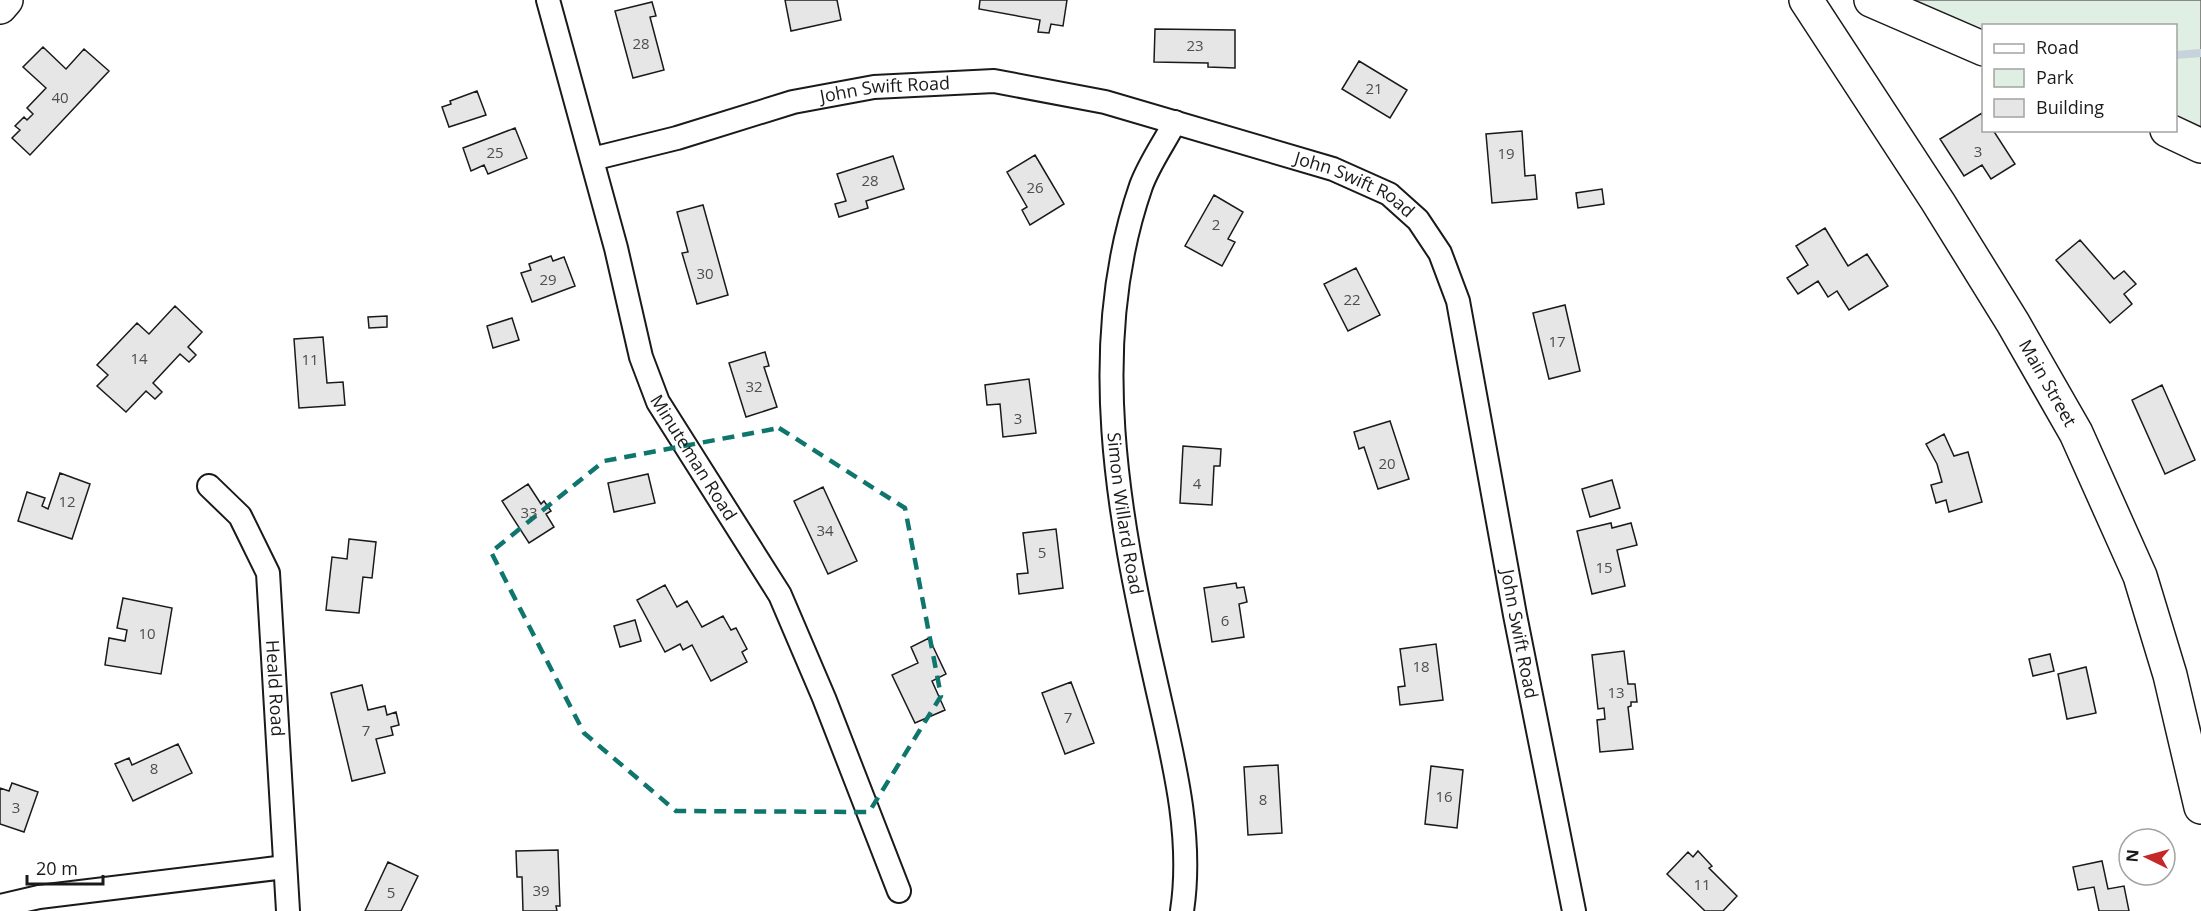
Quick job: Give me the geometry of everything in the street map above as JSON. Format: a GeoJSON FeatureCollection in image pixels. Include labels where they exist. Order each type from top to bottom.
{"type":"FeatureCollection","features":[{"type":"Feature","properties":{"kind":"main road"},"geometry":{"type":"LineString","coordinates":[[0,7],[6,0]]}},
{"type":"Feature","properties":{"kind":"main road","name":"Main Street"},"geometry":{"type":"LineString","coordinates":[[1806,0],[1944,212],[2013,323],[2076,433],[2140,576],[2170,675],[2201,807]]}},
{"type":"Feature","properties":{"kind":"main road"},"geometry":{"type":"LineString","coordinates":[[1871,0],[1982,50]]}},
{"type":"Feature","properties":{"kind":"main road"},"geometry":{"type":"LineString","coordinates":[[2171,132],[2201,146]]}},
{"type":"Feature","properties":{"kind":"street","name":"Minuteman Road"},"geometry":{"type":"LineString","coordinates":[[548,0],[592,159],[641,357],[658,402],[780,595],[824,698],[899,891]]}},
{"type":"Feature","properties":{"kind":"street","name":"John Swift Road"},"geometry":{"type":"LineString","coordinates":[[592,159],[677,138],[793,102],[874,87],[994,81],[1106,102],[1333,169],[1389,194],[1418,220],[1440,253],[1458,301],[1517,626],[1574,911]]}},
{"type":"Feature","properties":{"kind":"street","name":"Simon Willard Road"},"geometry":{"type":"LineString","coordinates":[[1175,122],[1142,184],[1120,264],[1112,336],[1117,486],[1138,604],[1185,828],[1186,874],[1182,911]]}},
{"type":"Feature","properties":{"kind":"street","name":"Heald Road"},"geometry":{"type":"LineString","coordinates":[[208,486],[240,516],[268,573],[288,911]]}},
{"type":"Feature","properties":{"kind":"street"},"geometry":{"type":"LineString","coordinates":[[0,906],[39,897],[285,867]]}},
{"type":"Feature","properties":{"kind":"highlighted area"},"geometry":{"type":"Polygon","coordinates":[[[779,428],[905,508],[941,696],[869,812],[676,811],[584,733],[491,552],[604,461],[779,428]]]}},
{"type":"Feature","properties":{"kind":"green space"},"geometry":{"type":"Polygon","coordinates":[[[1910,0],[2201,0],[2201,129],[2177,118],[2177,24],[1982,24],[1982,33],[1910,0]]]}},
{"type":"Feature","properties":{"kind":"building"},"geometry":{"type":"Polygon","coordinates":[[[785,0],[837,0],[841,20],[791,31],[785,0]]]}},
{"type":"Feature","properties":{"kind":"building"},"geometry":{"type":"Polygon","coordinates":[[[980,0],[1067,0],[1063,26],[1051,24],[1049,33],[1038,32],[1040,20],[979,9],[980,0]]]}},
{"type":"Feature","properties":{"kind":"building"},"geometry":{"type":"Polygon","coordinates":[[[652,2],[656,16],[650,17],[664,70],[633,78],[615,11],[652,2]]]}},
{"type":"Feature","properties":{"kind":"building"},"geometry":{"type":"Polygon","coordinates":[[[1155,29],[1235,30],[1235,68],[1208,67],[1208,63],[1154,62],[1155,29]]]}},
{"type":"Feature","properties":{"kind":"building"},"geometry":{"type":"Polygon","coordinates":[[[43,47],[66,69],[84,49],[109,71],[30,155],[12,138],[20,130],[15,126],[24,117],[27,120],[33,114],[27,108],[46,88],[23,67],[43,47]]]}},
{"type":"Feature","properties":{"kind":"building"},"geometry":{"type":"Polygon","coordinates":[[[1359,61],[1407,90],[1390,118],[1342,89],[1359,61]]]}},
{"type":"Feature","properties":{"kind":"building"},"geometry":{"type":"Polygon","coordinates":[[[477,91],[486,115],[449,127],[442,107],[451,104],[450,101],[477,91]]]}},
{"type":"Feature","properties":{"kind":"building"},"geometry":{"type":"Polygon","coordinates":[[[1982,113],[1982,132],[1994,132],[2015,164],[1991,179],[1982,165],[1964,176],[1940,139],[1982,113]]]}},
{"type":"Feature","properties":{"kind":"building"},"geometry":{"type":"Polygon","coordinates":[[[515,128],[527,158],[488,174],[484,165],[471,171],[463,148],[515,128]]]}},
{"type":"Feature","properties":{"kind":"building"},"geometry":{"type":"Polygon","coordinates":[[[1522,131],[1525,176],[1535,175],[1537,199],[1492,203],[1486,134],[1522,131]]]}},
{"type":"Feature","properties":{"kind":"building"},"geometry":{"type":"Polygon","coordinates":[[[1035,155],[1064,204],[1030,225],[1022,210],[1027,207],[1007,172],[1035,155]]]}},
{"type":"Feature","properties":{"kind":"building"},"geometry":{"type":"Polygon","coordinates":[[[893,156],[904,189],[866,201],[868,208],[839,217],[835,204],[846,201],[837,174],[893,156]]]}},
{"type":"Feature","properties":{"kind":"building"},"geometry":{"type":"Polygon","coordinates":[[[1602,189],[1604,204],[1578,208],[1576,193],[1602,189]]]}},
{"type":"Feature","properties":{"kind":"building"},"geometry":{"type":"Polygon","coordinates":[[[1214,195],[1243,212],[1228,239],[1235,242],[1222,266],[1185,246],[1214,195]]]}},
{"type":"Feature","properties":{"kind":"building"},"geometry":{"type":"Polygon","coordinates":[[[703,205],[728,295],[697,304],[682,253],[688,252],[677,212],[703,205]]]}},
{"type":"Feature","properties":{"kind":"building"},"geometry":{"type":"Polygon","coordinates":[[[1825,228],[1848,266],[1867,254],[1888,286],[1849,310],[1837,291],[1828,297],[1818,281],[1798,294],[1787,278],[1808,265],[1796,246],[1825,228]]]}},
{"type":"Feature","properties":{"kind":"building"},"geometry":{"type":"Polygon","coordinates":[[[2080,240],[2114,279],[2124,271],[2136,284],[2124,294],[2132,304],[2110,323],[2056,260],[2080,240]]]}},
{"type":"Feature","properties":{"kind":"building"},"geometry":{"type":"Polygon","coordinates":[[[551,256],[553,261],[564,257],[575,286],[532,302],[521,273],[531,270],[529,264],[551,256]]]}},
{"type":"Feature","properties":{"kind":"building"},"geometry":{"type":"Polygon","coordinates":[[[1356,268],[1380,315],[1348,331],[1324,284],[1356,268]]]}},
{"type":"Feature","properties":{"kind":"building"},"geometry":{"type":"Polygon","coordinates":[[[1565,305],[1580,371],[1549,379],[1533,313],[1565,305]]]}},
{"type":"Feature","properties":{"kind":"building"},"geometry":{"type":"Polygon","coordinates":[[[175,306],[202,332],[188,347],[196,355],[189,362],[180,354],[153,383],[162,392],[155,399],[146,391],[126,412],[97,386],[108,375],[97,365],[137,323],[149,334],[175,306]]]}},
{"type":"Feature","properties":{"kind":"building"},"geometry":{"type":"Polygon","coordinates":[[[387,316],[387,327],[369,328],[368,317],[387,316]]]}},
{"type":"Feature","properties":{"kind":"building"},"geometry":{"type":"Polygon","coordinates":[[[512,318],[519,340],[493,348],[487,326],[512,318]]]}},
{"type":"Feature","properties":{"kind":"building"},"geometry":{"type":"Polygon","coordinates":[[[323,337],[327,383],[343,382],[345,405],[299,408],[294,339],[323,337]]]}},
{"type":"Feature","properties":{"kind":"building"},"geometry":{"type":"Polygon","coordinates":[[[765,352],[769,366],[764,367],[777,407],[746,417],[729,363],[765,352]]]}},
{"type":"Feature","properties":{"kind":"building"},"geometry":{"type":"Polygon","coordinates":[[[1029,379],[1036,433],[1003,437],[1000,404],[987,405],[985,385],[1029,379]]]}},
{"type":"Feature","properties":{"kind":"building"},"geometry":{"type":"Polygon","coordinates":[[[2162,385],[2195,460],[2165,474],[2132,400],[2162,385]]]}},
{"type":"Feature","properties":{"kind":"building"},"geometry":{"type":"Polygon","coordinates":[[[1390,421],[1409,479],[1378,489],[1364,447],[1359,449],[1354,432],[1390,421]]]}},
{"type":"Feature","properties":{"kind":"building"},"geometry":{"type":"Polygon","coordinates":[[[1944,434],[1954,456],[1968,452],[1982,502],[1949,512],[1946,500],[1936,503],[1931,485],[1942,482],[1937,464],[1926,444],[1944,434]]]}},
{"type":"Feature","properties":{"kind":"building"},"geometry":{"type":"Polygon","coordinates":[[[1183,446],[1221,449],[1220,466],[1214,466],[1212,505],[1180,503],[1183,446]]]}},
{"type":"Feature","properties":{"kind":"building"},"geometry":{"type":"Polygon","coordinates":[[[60,473],[90,484],[72,539],[18,521],[27,492],[45,498],[42,506],[48,509],[60,473]]]}},
{"type":"Feature","properties":{"kind":"building"},"geometry":{"type":"Polygon","coordinates":[[[648,474],[655,503],[614,512],[608,483],[648,474]]]}},
{"type":"Feature","properties":{"kind":"building"},"geometry":{"type":"Polygon","coordinates":[[[1612,480],[1620,508],[1590,517],[1582,489],[1612,480]]]}},
{"type":"Feature","properties":{"kind":"building"},"geometry":{"type":"Polygon","coordinates":[[[528,484],[541,504],[544,501],[551,511],[546,514],[554,527],[529,543],[502,501],[528,484]]]}},
{"type":"Feature","properties":{"kind":"building"},"geometry":{"type":"Polygon","coordinates":[[[823,487],[857,561],[828,574],[794,501],[823,487]]]}},
{"type":"Feature","properties":{"kind":"building"},"geometry":{"type":"Polygon","coordinates":[[[1611,523],[1612,528],[1631,523],[1637,545],[1617,550],[1625,586],[1592,594],[1577,531],[1611,523]]]}},
{"type":"Feature","properties":{"kind":"building"},"geometry":{"type":"Polygon","coordinates":[[[1056,529],[1063,588],[1019,594],[1017,574],[1028,573],[1023,533],[1056,529]]]}},
{"type":"Feature","properties":{"kind":"building"},"geometry":{"type":"Polygon","coordinates":[[[349,539],[376,542],[372,578],[363,577],[359,613],[326,610],[332,557],[347,559],[349,539]]]}},
{"type":"Feature","properties":{"kind":"building"},"geometry":{"type":"Polygon","coordinates":[[[1236,583],[1237,588],[1244,587],[1247,602],[1239,604],[1244,637],[1212,642],[1204,588],[1236,583]]]}},
{"type":"Feature","properties":{"kind":"building"},"geometry":{"type":"Polygon","coordinates":[[[665,585],[677,607],[687,601],[702,627],[723,616],[731,630],[736,628],[747,649],[742,652],[747,662],[711,681],[692,645],[683,650],[680,644],[665,652],[637,600],[665,585]]]}},
{"type":"Feature","properties":{"kind":"building"},"geometry":{"type":"Polygon","coordinates":[[[123,598],[172,608],[161,674],[105,665],[109,638],[125,641],[127,630],[117,628],[123,598]]]}},
{"type":"Feature","properties":{"kind":"building"},"geometry":{"type":"Polygon","coordinates":[[[635,620],[641,641],[620,647],[614,626],[635,620]]]}},
{"type":"Feature","properties":{"kind":"building"},"geometry":{"type":"Polygon","coordinates":[[[929,638],[946,674],[932,681],[945,710],[915,723],[892,675],[918,663],[911,647],[929,638]]]}},
{"type":"Feature","properties":{"kind":"building"},"geometry":{"type":"Polygon","coordinates":[[[1436,644],[1443,700],[1400,705],[1398,687],[1405,686],[1400,649],[1436,644]]]}},
{"type":"Feature","properties":{"kind":"building"},"geometry":{"type":"Polygon","coordinates":[[[1624,651],[1628,684],[1635,684],[1637,702],[1631,702],[1631,706],[1628,707],[1633,749],[1600,752],[1597,720],[1605,719],[1604,708],[1598,709],[1592,655],[1624,651]]]}},
{"type":"Feature","properties":{"kind":"building"},"geometry":{"type":"Polygon","coordinates":[[[2050,654],[2054,671],[2033,676],[2029,659],[2050,654]]]}},
{"type":"Feature","properties":{"kind":"building"},"geometry":{"type":"Polygon","coordinates":[[[2086,667],[2096,713],[2067,719],[2058,674],[2086,667]]]}},
{"type":"Feature","properties":{"kind":"building"},"geometry":{"type":"Polygon","coordinates":[[[1071,682],[1094,743],[1065,754],[1042,693],[1071,682]]]}},
{"type":"Feature","properties":{"kind":"building"},"geometry":{"type":"Polygon","coordinates":[[[362,685],[368,710],[385,706],[387,715],[396,712],[399,725],[391,727],[393,735],[376,739],[385,773],[352,781],[331,693],[362,685]]]}},
{"type":"Feature","properties":{"kind":"building"},"geometry":{"type":"Polygon","coordinates":[[[178,744],[192,773],[133,801],[115,764],[129,758],[132,765],[178,744]]]}},
{"type":"Feature","properties":{"kind":"building"},"geometry":{"type":"Polygon","coordinates":[[[1278,765],[1282,833],[1248,835],[1244,767],[1278,765]]]}},
{"type":"Feature","properties":{"kind":"building"},"geometry":{"type":"Polygon","coordinates":[[[1431,766],[1463,770],[1457,828],[1425,824],[1431,766]]]}},
{"type":"Feature","properties":{"kind":"building"},"geometry":{"type":"Polygon","coordinates":[[[12,783],[38,792],[24,832],[0,824],[0,788],[9,791],[12,783]]]}},
{"type":"Feature","properties":{"kind":"building"},"geometry":{"type":"Polygon","coordinates":[[[558,850],[560,906],[556,906],[557,911],[523,911],[522,877],[517,877],[516,851],[558,850]]]}},
{"type":"Feature","properties":{"kind":"building"},"geometry":{"type":"Polygon","coordinates":[[[1698,851],[1712,866],[1709,868],[1737,896],[1723,911],[1705,911],[1667,874],[1688,852],[1693,857],[1698,851]]]}},
{"type":"Feature","properties":{"kind":"building"},"geometry":{"type":"Polygon","coordinates":[[[2102,861],[2108,889],[2124,887],[2129,911],[2099,911],[2094,887],[2078,890],[2073,867],[2102,861]]]}},
{"type":"Feature","properties":{"kind":"building"},"geometry":{"type":"Polygon","coordinates":[[[388,862],[418,876],[401,911],[365,911],[388,862]]]}},
{"type":"Feature","properties":{"kind":"waterway"},"geometry":{"type":"LineString","coordinates":[[2177,55],[2201,53]]}}]}
